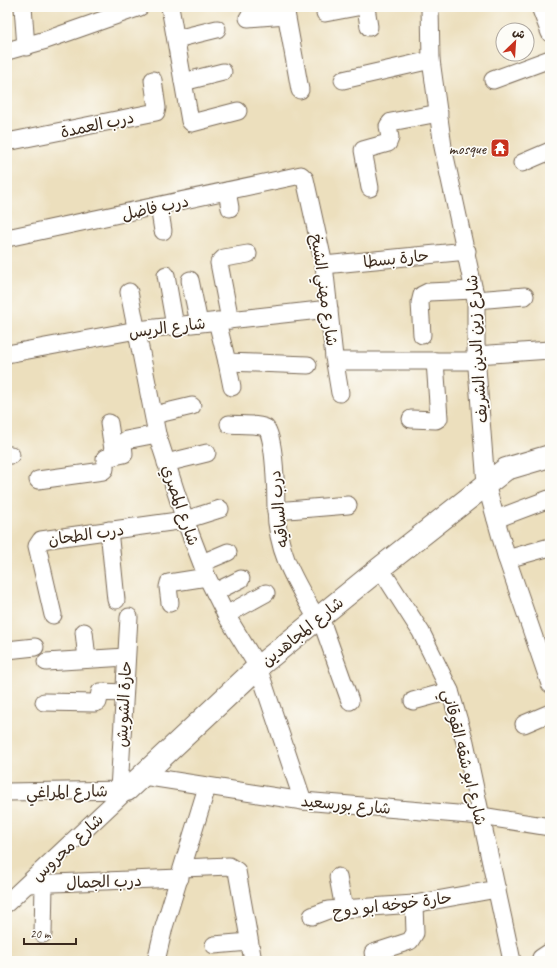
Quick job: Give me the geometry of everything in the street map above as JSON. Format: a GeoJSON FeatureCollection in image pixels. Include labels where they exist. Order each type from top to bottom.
{"type":"FeatureCollection","features":[{"type":"Feature","properties":{"kind":"street"},"geometry":{"type":"LineString","coordinates":[[23,7],[26,47]]}},
{"type":"Feature","properties":{"kind":"street"},"geometry":{"type":"LineString","coordinates":[[7,51],[26,47],[140,7]]}},
{"type":"Feature","properties":{"kind":"street"},"geometry":{"type":"LineString","coordinates":[[170,7],[191,122],[238,111]]}},
{"type":"Feature","properties":{"kind":"street"},"geometry":{"type":"LineString","coordinates":[[325,13],[357,7]]}},
{"type":"Feature","properties":{"kind":"street"},"geometry":{"type":"LineString","coordinates":[[366,7],[369,27]]}},
{"type":"Feature","properties":{"kind":"street","name":"شارع زين الدين الشريف"},"geometry":{"type":"LineString","coordinates":[[430,7],[431,60],[443,148],[467,251],[475,295],[477,358],[486,484],[507,559],[550,684]]}},
{"type":"Feature","properties":{"kind":"street"},"geometry":{"type":"LineString","coordinates":[[540,7],[550,33]]}},
{"type":"Feature","properties":{"kind":"street"},"geometry":{"type":"LineString","coordinates":[[248,18],[286,11],[300,90]]}},
{"type":"Feature","properties":{"kind":"street"},"geometry":{"type":"LineString","coordinates":[[176,40],[217,29]]}},
{"type":"Feature","properties":{"kind":"street"},"geometry":{"type":"LineString","coordinates":[[493,80],[550,59]]}},
{"type":"Feature","properties":{"kind":"street"},"geometry":{"type":"LineString","coordinates":[[343,80],[431,60]]}},
{"type":"Feature","properties":{"kind":"street"},"geometry":{"type":"LineString","coordinates":[[183,82],[223,72]]}},
{"type":"Feature","properties":{"kind":"street","name":"درب العمدة"},"geometry":{"type":"LineString","coordinates":[[7,142],[156,112],[157,108],[153,80]]}},
{"type":"Feature","properties":{"kind":"street"},"geometry":{"type":"LineString","coordinates":[[370,188],[363,150],[388,143],[390,138],[388,126],[391,122],[439,113]]}},
{"type":"Feature","properties":{"kind":"street"},"geometry":{"type":"LineString","coordinates":[[522,163],[550,151]]}},
{"type":"Feature","properties":{"kind":"street","name":"درب فاضل"},"geometry":{"type":"LineString","coordinates":[[7,238],[299,175],[303,176]]}},
{"type":"Feature","properties":{"kind":"street","name":"شارع مهني الشيخ"},"geometry":{"type":"LineString","coordinates":[[303,176],[306,179],[324,266],[334,357],[336,361],[435,361],[550,350]]}},
{"type":"Feature","properties":{"kind":"street"},"geometry":{"type":"LineString","coordinates":[[227,191],[230,208]]}},
{"type":"Feature","properties":{"kind":"street"},"geometry":{"type":"LineString","coordinates":[[159,206],[163,231]]}},
{"type":"Feature","properties":{"kind":"street","name":"حارة بسطا"},"geometry":{"type":"LineString","coordinates":[[324,266],[467,251]]}},
{"type":"Feature","properties":{"kind":"street"},"geometry":{"type":"LineString","coordinates":[[232,387],[227,362],[219,263],[224,258],[248,254]]}},
{"type":"Feature","properties":{"kind":"street"},"geometry":{"type":"LineString","coordinates":[[166,276],[175,326]]}},
{"type":"Feature","properties":{"kind":"street"},"geometry":{"type":"LineString","coordinates":[[190,280],[199,323]]}},
{"type":"Feature","properties":{"kind":"street","name":"شارع المصري"},"geometry":{"type":"LineString","coordinates":[[129,292],[157,434],[185,520],[208,577],[226,615],[258,667],[303,800]]}},
{"type":"Feature","properties":{"kind":"street"},"geometry":{"type":"LineString","coordinates":[[422,335],[420,303],[422,296],[428,292],[525,296]]}},
{"type":"Feature","properties":{"kind":"street","name":"شارع الريس"},"geometry":{"type":"LineString","coordinates":[[7,354],[137,330],[328,309]]}},
{"type":"Feature","properties":{"kind":"street"},"geometry":{"type":"LineString","coordinates":[[334,357],[340,393]]}},
{"type":"Feature","properties":{"kind":"street"},"geometry":{"type":"LineString","coordinates":[[411,419],[436,420],[439,418],[435,361]]}},
{"type":"Feature","properties":{"kind":"street"},"geometry":{"type":"LineString","coordinates":[[227,362],[308,365]]}},
{"type":"Feature","properties":{"kind":"street"},"geometry":{"type":"LineString","coordinates":[[154,415],[192,406]]}},
{"type":"Feature","properties":{"kind":"street","name":"درب الساقيه"},"geometry":{"type":"LineString","coordinates":[[265,413],[273,457],[276,511],[280,544],[285,561],[318,618],[350,701]]}},
{"type":"Feature","properties":{"kind":"street"},"geometry":{"type":"LineString","coordinates":[[109,423],[114,456]]}},
{"type":"Feature","properties":{"kind":"street"},"geometry":{"type":"LineString","coordinates":[[229,424],[263,427],[268,432]]}},
{"type":"Feature","properties":{"kind":"street"},"geometry":{"type":"LineString","coordinates":[[38,480],[103,471],[105,469],[105,458],[124,454],[124,443],[126,440],[157,434]]}},
{"type":"Feature","properties":{"kind":"street"},"geometry":{"type":"LineString","coordinates":[[166,463],[207,453]]}},
{"type":"Feature","properties":{"kind":"street","name":"شارع المجاهدين"},"geometry":{"type":"LineString","coordinates":[[123,790],[143,776],[258,667],[486,484],[506,469],[517,464],[550,456]]}},
{"type":"Feature","properties":{"kind":"street"},"geometry":{"type":"LineString","coordinates":[[496,519],[549,499]]}},
{"type":"Feature","properties":{"kind":"street"},"geometry":{"type":"LineString","coordinates":[[276,511],[348,505]]}},
{"type":"Feature","properties":{"kind":"street","name":"درب الطحان"},"geometry":{"type":"LineString","coordinates":[[54,615],[38,550],[39,543],[45,538],[185,520],[220,509]]}},
{"type":"Feature","properties":{"kind":"street"},"geometry":{"type":"LineString","coordinates":[[109,530],[116,600]]}},
{"type":"Feature","properties":{"kind":"street"},"geometry":{"type":"LineString","coordinates":[[507,559],[550,547]]}},
{"type":"Feature","properties":{"kind":"street"},"geometry":{"type":"LineString","coordinates":[[208,577],[228,552]]}},
{"type":"Feature","properties":{"kind":"street","name":"شارع ابو شقه القوقاني"},"geometry":{"type":"LineString","coordinates":[[380,568],[421,632],[450,691],[463,736],[512,961]]}},
{"type":"Feature","properties":{"kind":"street"},"geometry":{"type":"LineString","coordinates":[[170,603],[169,583],[208,577],[241,579]]}},
{"type":"Feature","properties":{"kind":"street"},"geometry":{"type":"LineString","coordinates":[[226,615],[266,592]]}},
{"type":"Feature","properties":{"kind":"street","name":"حارة الشويش"},"geometry":{"type":"LineString","coordinates":[[123,790],[124,693],[129,617]]}},
{"type":"Feature","properties":{"kind":"street"},"geometry":{"type":"LineString","coordinates":[[84,632],[87,659]]}},
{"type":"Feature","properties":{"kind":"street"},"geometry":{"type":"LineString","coordinates":[[7,650],[35,647]]}},
{"type":"Feature","properties":{"kind":"street"},"geometry":{"type":"LineString","coordinates":[[46,662],[126,657]]}},
{"type":"Feature","properties":{"kind":"street"},"geometry":{"type":"LineString","coordinates":[[414,701],[450,691]]}},
{"type":"Feature","properties":{"kind":"street"},"geometry":{"type":"LineString","coordinates":[[44,702],[95,703],[98,702],[100,692],[124,693]]}},
{"type":"Feature","properties":{"kind":"street"},"geometry":{"type":"LineString","coordinates":[[524,724],[550,714]]}},
{"type":"Feature","properties":{"kind":"street","name":"شارع بورسعيد"},"geometry":{"type":"LineString","coordinates":[[143,776],[207,787],[303,800],[481,816],[550,827]]}},
{"type":"Feature","properties":{"kind":"street"},"geometry":{"type":"LineString","coordinates":[[156,961],[164,927],[182,873],[207,787]]}},
{"type":"Feature","properties":{"kind":"street","name":"شارع المراغي"},"geometry":{"type":"LineString","coordinates":[[7,792],[123,790]]}},
{"type":"Feature","properties":{"kind":"street","name":"شارع محروس"},"geometry":{"type":"LineString","coordinates":[[7,903],[36,884],[123,790]]}},
{"type":"Feature","properties":{"kind":"street","name":"درب الجمال"},"geometry":{"type":"LineString","coordinates":[[36,884],[182,873],[230,866],[237,871],[253,961]]}},
{"type":"Feature","properties":{"kind":"street"},"geometry":{"type":"LineString","coordinates":[[338,877],[344,909]]}},
{"type":"Feature","properties":{"kind":"street"},"geometry":{"type":"LineString","coordinates":[[36,884],[43,934]]}},
{"type":"Feature","properties":{"kind":"street","name":"حارة خوخه ابو دوح"},"geometry":{"type":"LineString","coordinates":[[312,916],[328,910],[414,904],[497,889]]}},
{"type":"Feature","properties":{"kind":"street"},"geometry":{"type":"LineString","coordinates":[[373,953],[410,941],[414,933],[414,904]]}},
{"type":"Feature","properties":{"kind":"street"},"geometry":{"type":"LineString","coordinates":[[214,945],[249,942]]}},
{"type":"Feature","properties":{"kind":"street"},"geometry":{"type":"LineString","coordinates":[[541,961],[541,958],[550,952]]}},
{"type":"Feature","properties":{"kind":"place","name":"mosque"},"geometry":{"type":"Point","coordinates":[500,148]}}]}
